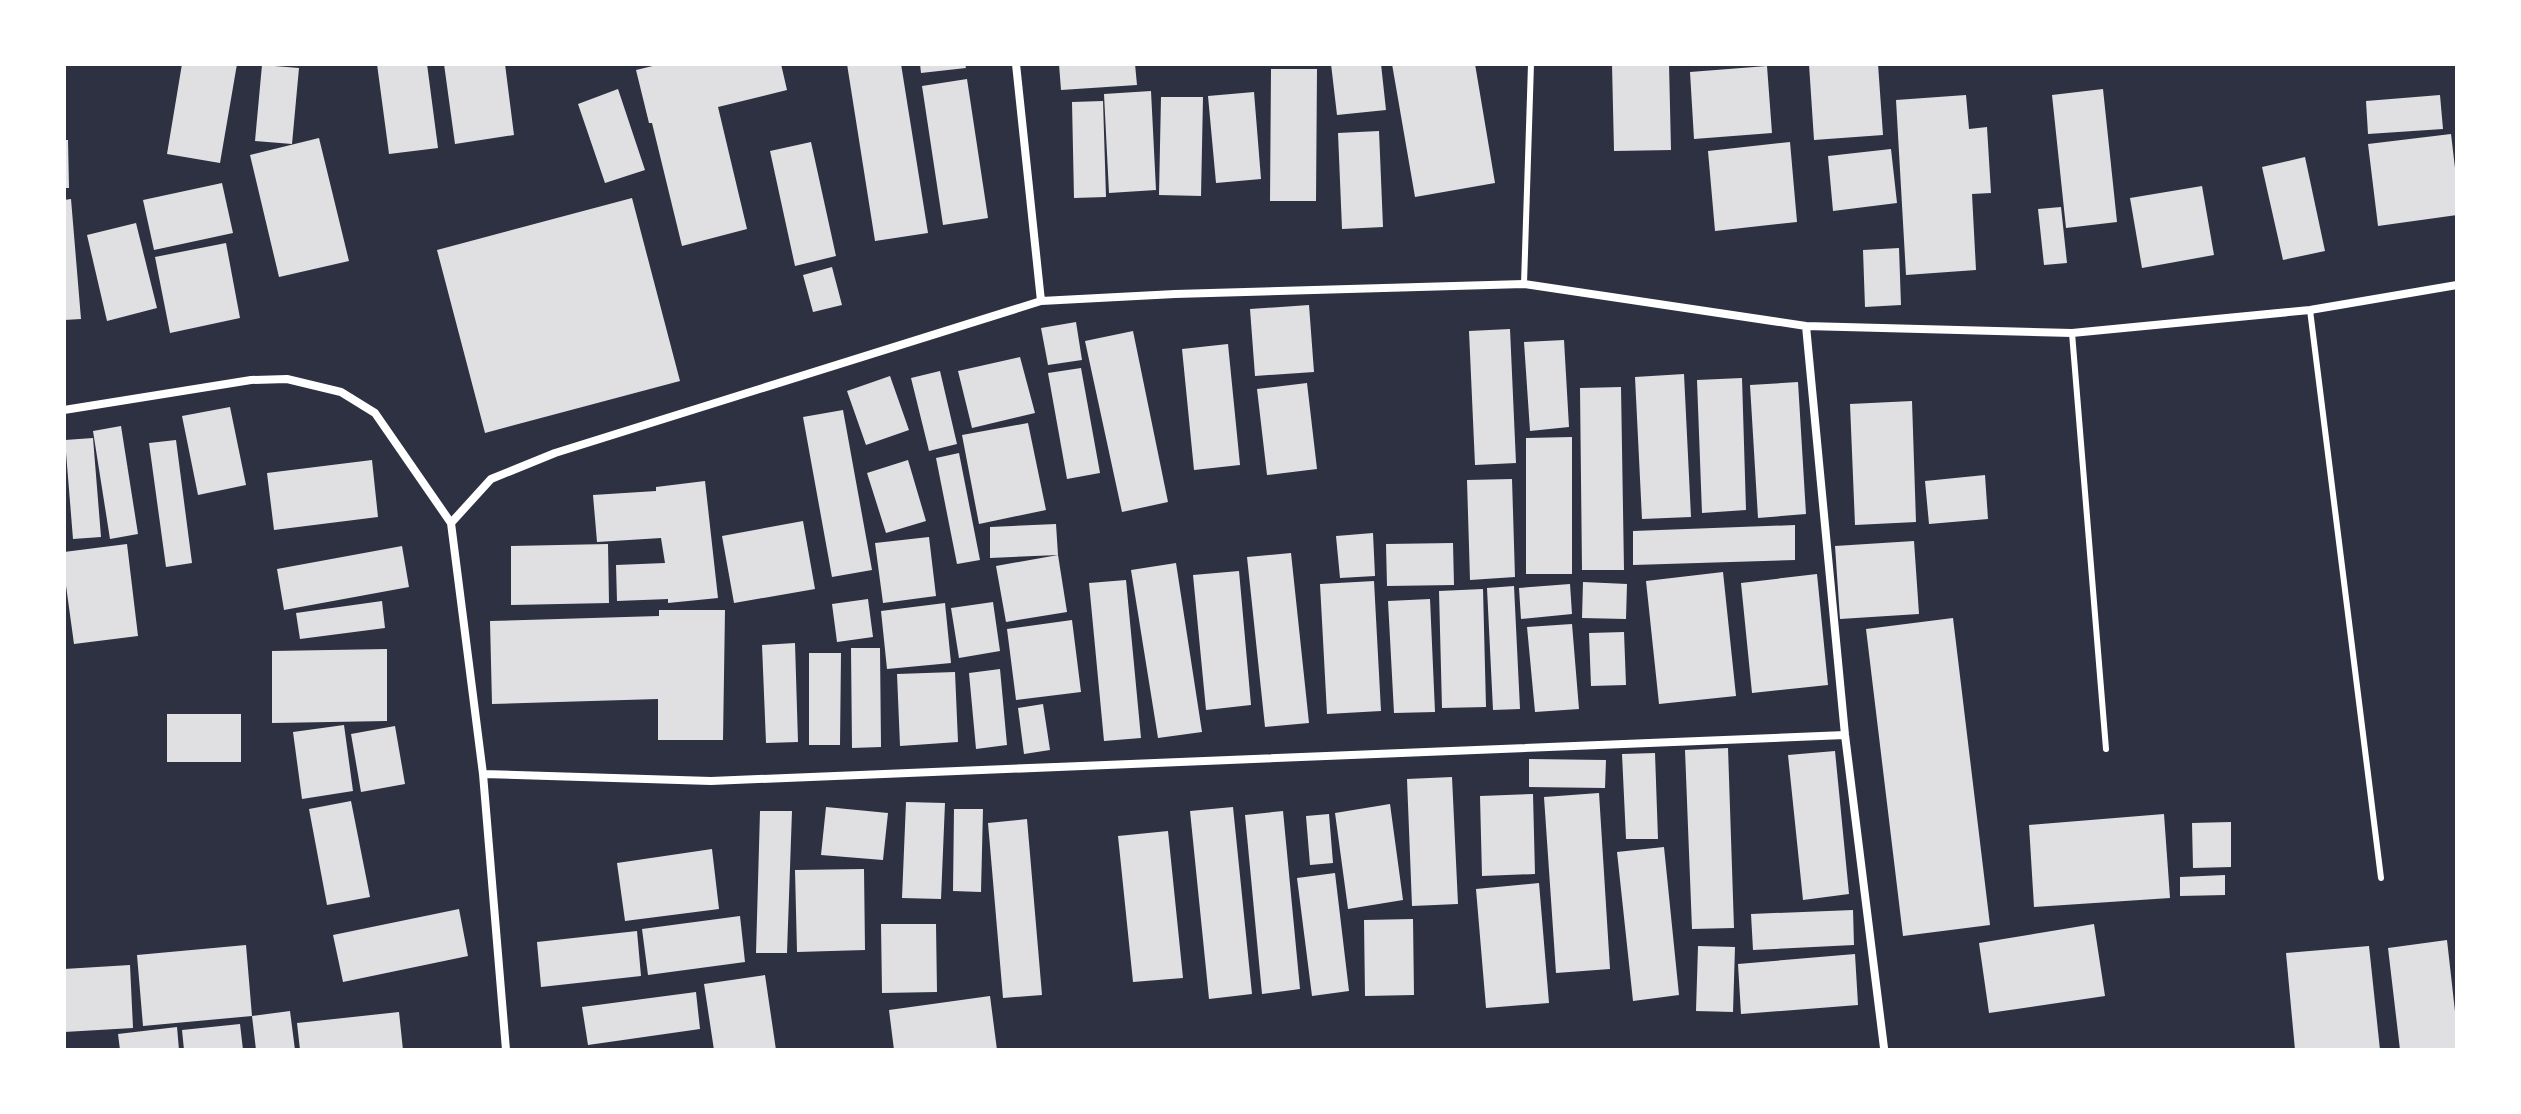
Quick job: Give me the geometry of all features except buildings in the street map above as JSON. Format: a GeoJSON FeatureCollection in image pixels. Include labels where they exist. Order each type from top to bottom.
{"type":"FeatureCollection","features":[{"type":"Feature","properties":{"kind":"street"},"geometry":{"type":"LineString","coordinates":[[1016,64],[1041,301]]}},
{"type":"Feature","properties":{"kind":"street"},"geometry":{"type":"LineString","coordinates":[[451,523],[491,479],[555,453],[1041,301],[1524,284],[1806,326],[2072,333],[2310,310],[2457,285]]}},
{"type":"Feature","properties":{"kind":"street"},"geometry":{"type":"LineString","coordinates":[[1806,326],[1845,735],[1884,1048]]}},
{"type":"Feature","properties":{"kind":"street"},"geometry":{"type":"LineString","coordinates":[[64,410],[251,380],[287,379],[341,392],[375,413],[451,523],[483,774],[506,1050]]}},
{"type":"Feature","properties":{"kind":"street"},"geometry":{"type":"LineString","coordinates":[[483,774],[711,781],[1845,735]]}},
{"type":"Feature","properties":{"kind":"lane"},"geometry":{"type":"LineString","coordinates":[[1524,284],[1531,64]]}},
{"type":"Feature","properties":{"kind":"lane"},"geometry":{"type":"LineString","coordinates":[[2310,310],[2381,878]]}},
{"type":"Feature","properties":{"kind":"lane"},"geometry":{"type":"LineString","coordinates":[[2072,333],[2106,749]]}}]}
